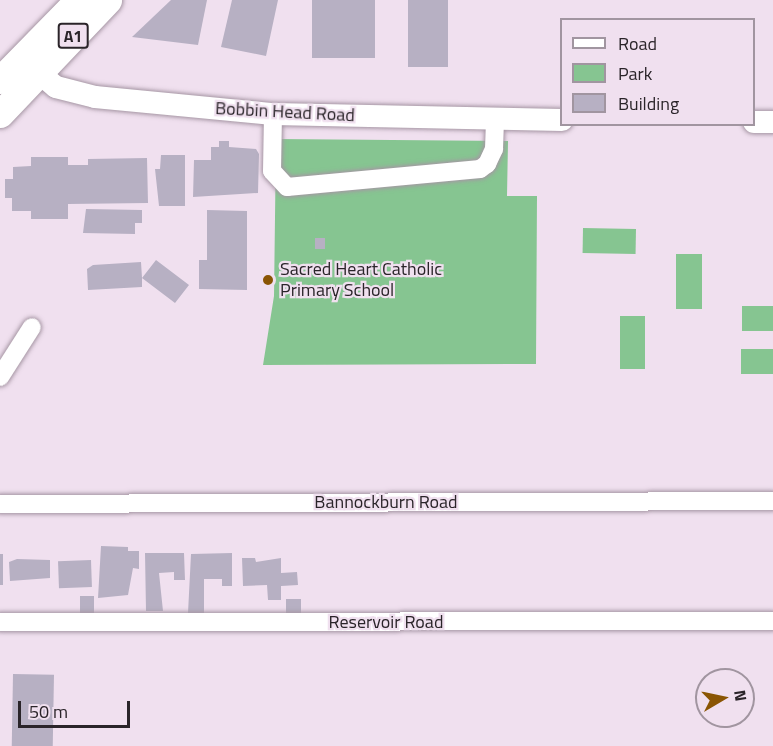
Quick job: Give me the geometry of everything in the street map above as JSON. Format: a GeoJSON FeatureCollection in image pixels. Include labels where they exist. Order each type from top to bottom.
{"type":"FeatureCollection","features":[{"type":"Feature","properties":{"kind":"highway","name":"A1"},"geometry":{"type":"LineString","coordinates":[[0,114],[30,65],[78,0]]}},
{"type":"Feature","properties":{"kind":"highway","name":"A1"},"geometry":{"type":"LineString","coordinates":[[0,80],[30,65],[108,0]]}},
{"type":"Feature","properties":{"kind":"main road","name":"Bobbin Head Road"},"geometry":{"type":"LineString","coordinates":[[30,65],[76,95],[273,114],[560,120]]}},
{"type":"Feature","properties":{"kind":"main road"},"geometry":{"type":"LineString","coordinates":[[755,122],[773,122]]}},
{"type":"Feature","properties":{"kind":"street"},"geometry":{"type":"LineString","coordinates":[[273,114],[272,171],[287,187],[480,169],[487,164],[494,149],[495,119]]}},
{"type":"Feature","properties":{"kind":"street"},"geometry":{"type":"LineString","coordinates":[[0,377],[32,327]]}},
{"type":"Feature","properties":{"kind":"street","name":"Bannockburn Road"},"geometry":{"type":"LineString","coordinates":[[0,504],[773,501]]}},
{"type":"Feature","properties":{"kind":"street","name":"Reservoir Road"},"geometry":{"type":"LineString","coordinates":[[0,622],[773,621]]}},
{"type":"Feature","properties":{"kind":"green space"},"geometry":{"type":"Polygon","coordinates":[[[276,139],[508,141],[507,196],[537,196],[536,364],[263,365],[274,296],[276,139]]]}},
{"type":"Feature","properties":{"kind":"green space"},"geometry":{"type":"Polygon","coordinates":[[[583,228],[636,229],[636,254],[583,253],[583,228]]]}},
{"type":"Feature","properties":{"kind":"green space"},"geometry":{"type":"Polygon","coordinates":[[[676,254],[702,254],[702,309],[676,309],[676,254]]]}},
{"type":"Feature","properties":{"kind":"green space"},"geometry":{"type":"Polygon","coordinates":[[[742,306],[773,306],[773,331],[742,331],[742,306]]]}},
{"type":"Feature","properties":{"kind":"green space"},"geometry":{"type":"Polygon","coordinates":[[[620,316],[645,316],[645,369],[620,369],[620,316]]]}},
{"type":"Feature","properties":{"kind":"green space"},"geometry":{"type":"Polygon","coordinates":[[[741,349],[773,349],[773,374],[741,374],[741,349]]]}},
{"type":"Feature","properties":{"kind":"building"},"geometry":{"type":"Polygon","coordinates":[[[171,0],[207,0],[198,45],[132,37],[171,0]]]}},
{"type":"Feature","properties":{"kind":"building"},"geometry":{"type":"Polygon","coordinates":[[[232,0],[278,0],[266,56],[221,47],[232,0]]]}},
{"type":"Feature","properties":{"kind":"building"},"geometry":{"type":"Polygon","coordinates":[[[312,0],[375,0],[375,58],[312,58],[312,0]]]}},
{"type":"Feature","properties":{"kind":"building"},"geometry":{"type":"Polygon","coordinates":[[[408,0],[448,0],[448,67],[408,67],[408,0]]]}},
{"type":"Feature","properties":{"kind":"building"},"geometry":{"type":"Polygon","coordinates":[[[219,141],[229,141],[229,147],[256,149],[259,154],[258,193],[193,197],[194,160],[211,160],[211,147],[219,147],[219,141]]]}},
{"type":"Feature","properties":{"kind":"building"},"geometry":{"type":"Polygon","coordinates":[[[161,155],[185,155],[185,206],[159,206],[155,169],[160,169],[161,155]]]}},
{"type":"Feature","properties":{"kind":"building"},"geometry":{"type":"Polygon","coordinates":[[[31,157],[68,157],[68,165],[88,165],[88,159],[147,158],[148,203],[68,204],[68,219],[31,219],[31,211],[12,211],[12,198],[5,198],[5,179],[13,179],[13,167],[31,166],[31,157]]]}},
{"type":"Feature","properties":{"kind":"building"},"geometry":{"type":"Polygon","coordinates":[[[86,209],[142,210],[142,223],[135,223],[135,234],[83,233],[86,209]]]}},
{"type":"Feature","properties":{"kind":"building"},"geometry":{"type":"Polygon","coordinates":[[[207,210],[247,211],[247,290],[199,289],[199,260],[207,260],[207,210]]]}},
{"type":"Feature","properties":{"kind":"building"},"geometry":{"type":"Polygon","coordinates":[[[315,238],[325,238],[325,249],[315,249],[315,238]]]}},
{"type":"Feature","properties":{"kind":"building"},"geometry":{"type":"Polygon","coordinates":[[[156,260],[189,285],[175,303],[142,278],[156,260]]]}},
{"type":"Feature","properties":{"kind":"building"},"geometry":{"type":"Polygon","coordinates":[[[141,262],[142,287],[88,290],[87,269],[93,265],[141,262]]]}},
{"type":"Feature","properties":{"kind":"building"},"geometry":{"type":"Polygon","coordinates":[[[101,546],[128,547],[128,551],[139,551],[139,569],[133,568],[128,595],[98,598],[101,546]]]}},
{"type":"Feature","properties":{"kind":"building"},"geometry":{"type":"Polygon","coordinates":[[[145,553],[184,553],[185,580],[174,580],[174,572],[159,573],[163,611],[146,611],[145,553]]]}},
{"type":"Feature","properties":{"kind":"building"},"geometry":{"type":"Polygon","coordinates":[[[232,553],[232,586],[222,586],[222,579],[204,579],[204,613],[188,613],[191,554],[232,553]]]}},
{"type":"Feature","properties":{"kind":"building"},"geometry":{"type":"Polygon","coordinates":[[[0,554],[3,554],[3,585],[0,585],[0,554]]]}},
{"type":"Feature","properties":{"kind":"building"},"geometry":{"type":"Polygon","coordinates":[[[242,558],[255,558],[256,562],[281,558],[281,573],[297,572],[298,585],[281,586],[281,600],[268,600],[267,585],[243,586],[242,558]]]}},
{"type":"Feature","properties":{"kind":"building"},"geometry":{"type":"Polygon","coordinates":[[[17,559],[50,560],[50,578],[10,581],[9,562],[17,559]]]}},
{"type":"Feature","properties":{"kind":"building"},"geometry":{"type":"Polygon","coordinates":[[[91,560],[92,587],[59,588],[58,561],[91,560]]]}},
{"type":"Feature","properties":{"kind":"building"},"geometry":{"type":"Polygon","coordinates":[[[80,596],[94,596],[94,613],[80,613],[80,596]]]}},
{"type":"Feature","properties":{"kind":"building"},"geometry":{"type":"Polygon","coordinates":[[[286,599],[301,599],[301,613],[286,613],[286,599]]]}},
{"type":"Feature","properties":{"kind":"building"},"geometry":{"type":"Polygon","coordinates":[[[13,674],[54,675],[53,746],[12,746],[13,674]]]}},
{"type":"Feature","properties":{"kind":"place","name":"Sacred Heart Catholic Primary School"},"geometry":{"type":"Point","coordinates":[268,280]}}]}
